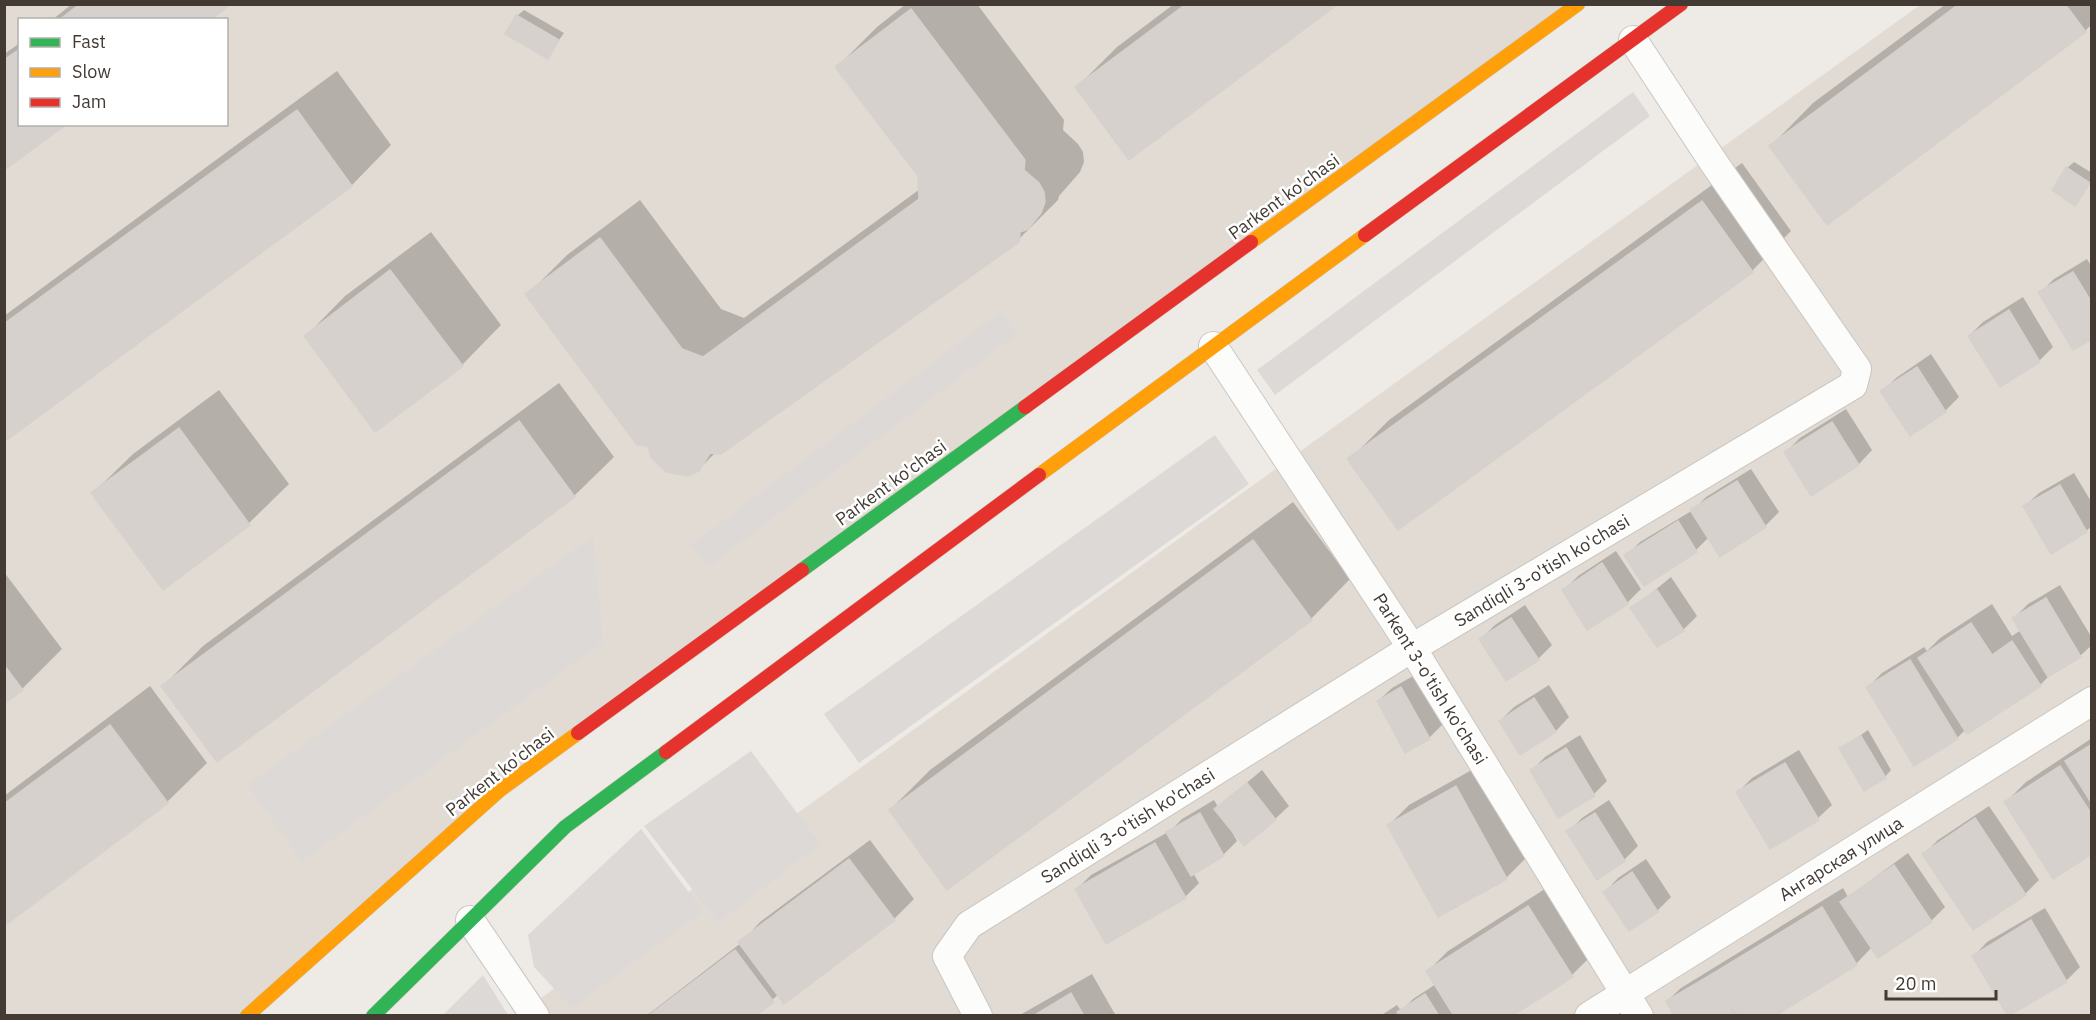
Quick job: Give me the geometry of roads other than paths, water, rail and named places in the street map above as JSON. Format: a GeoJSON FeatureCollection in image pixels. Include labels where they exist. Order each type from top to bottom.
{"type":"FeatureCollection","features":[{"type":"Feature","properties":{"kind":"main road","name":"Parkent ko'chasi"},"geometry":{"type":"LineString","coordinates":[[247,1016],[500,790],[1578,4]]}},
{"type":"Feature","properties":{"kind":"main road"},"geometry":{"type":"LineString","coordinates":[[373,1016],[565,827],[1213,346],[1681,4]]}},
{"type":"Feature","properties":{"kind":"street","name":"Sandiqli 3-o'tish ko'chasi"},"geometry":{"type":"LineString","coordinates":[[978,1016],[947,956],[969,925],[1412,648],[1853,385],[1857,378],[1857,369],[1714,163],[1633,40]]}},
{"type":"Feature","properties":{"kind":"street","name":"Parkent 3-o'tish ko'chasi"},"geometry":{"type":"LineString","coordinates":[[1213,346],[1412,648],[1632,1005]]}},
{"type":"Feature","properties":{"kind":"street","name":"Ангарская улица"},"geometry":{"type":"LineString","coordinates":[[1589,1016],[1632,1005],[2091,701]]}},
{"type":"Feature","properties":{"kind":"street"},"geometry":{"type":"LineString","coordinates":[[470,920],[534,1016]]}}]}
